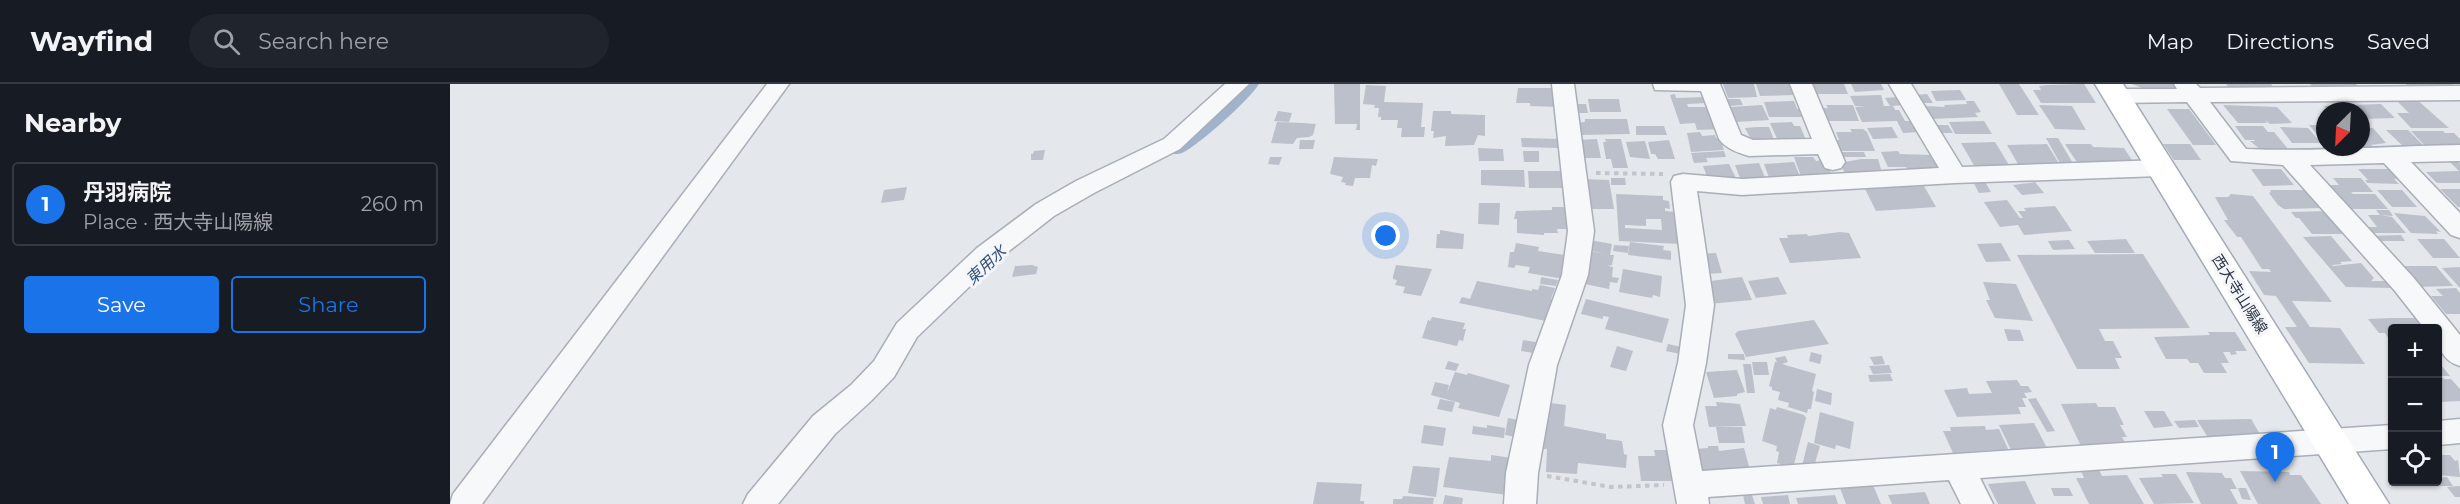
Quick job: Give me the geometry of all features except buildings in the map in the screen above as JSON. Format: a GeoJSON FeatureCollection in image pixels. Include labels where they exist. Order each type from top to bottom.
{"type":"FeatureCollection","features":[{"type":"Feature","properties":{"kind":"main road","name":"西大寺山陽線"},"geometry":{"type":"LineString","coordinates":[[2113,90],[2370,504]]}},
{"type":"Feature","properties":{"kind":"street"},"geometry":{"type":"LineString","coordinates":[[464,504],[778,84]]}},
{"type":"Feature","properties":{"kind":"street"},"geometry":{"type":"LineString","coordinates":[[759,504],[824,425],[884,369],[907,330],[986,255],[1045,210],[1085,187],[1172,144],[1238,84]]}},
{"type":"Feature","properties":{"kind":"street"},"geometry":{"type":"LineString","coordinates":[[1520,504],[1522,473],[1543,365],[1575,275],[1581,231],[1563,84]]}},
{"type":"Feature","properties":{"kind":"street"},"geometry":{"type":"LineString","coordinates":[[1663,86],[1703,84]]}},
{"type":"Feature","properties":{"kind":"street"},"geometry":{"type":"LineString","coordinates":[[1709,84],[1731,139],[1749,148],[1825,146]]}},
{"type":"Feature","properties":{"kind":"street"},"geometry":{"type":"LineString","coordinates":[[1801,84],[1842,182]]}},
{"type":"Feature","properties":{"kind":"street"},"geometry":{"type":"LineString","coordinates":[[1900,84],[1955,175]]}},
{"type":"Feature","properties":{"kind":"street"},"geometry":{"type":"LineString","coordinates":[[2190,89],[2239,156],[2290,158],[2390,153],[2460,153]]}},
{"type":"Feature","properties":{"kind":"street"},"geometry":{"type":"LineString","coordinates":[[2113,90],[2460,93]]}},
{"type":"Feature","properties":{"kind":"street"},"geometry":{"type":"LineString","coordinates":[[2390,153],[2460,230]]}},
{"type":"Feature","properties":{"kind":"street"},"geometry":{"type":"LineString","coordinates":[[2290,158],[2404,284],[2460,354]]}},
{"type":"Feature","properties":{"kind":"street"},"geometry":{"type":"LineString","coordinates":[[2161,168],[1955,175],[1742,187],[1683,182],[1700,305],[1692,363],[1678,425],[1692,494],[1958,467],[2388,437]]}},
{"type":"Feature","properties":{"kind":"street"},"geometry":{"type":"LineString","coordinates":[[2442,433],[2460,431]]}},
{"type":"Feature","properties":{"kind":"street"},"geometry":{"type":"LineString","coordinates":[[1958,467],[1977,504]]}},
{"type":"Feature","properties":{"kind":"path"},"geometry":{"type":"LineString","coordinates":[[1575,172],[1664,174],[1683,182]]}},
{"type":"Feature","properties":{"kind":"path"},"geometry":{"type":"LineString","coordinates":[[1522,473],[1611,486],[1692,494]]}},
{"type":"Feature","properties":{"kind":"waterway","name":"東用水"},"geometry":{"type":"LineString","coordinates":[[1175,148],[1199,131],[1250,84]]}},
{"type":"Feature","properties":{"kind":"place","name":"丹羽病院"},"geometry":{"type":"Point","coordinates":[2275,482]}}]}
